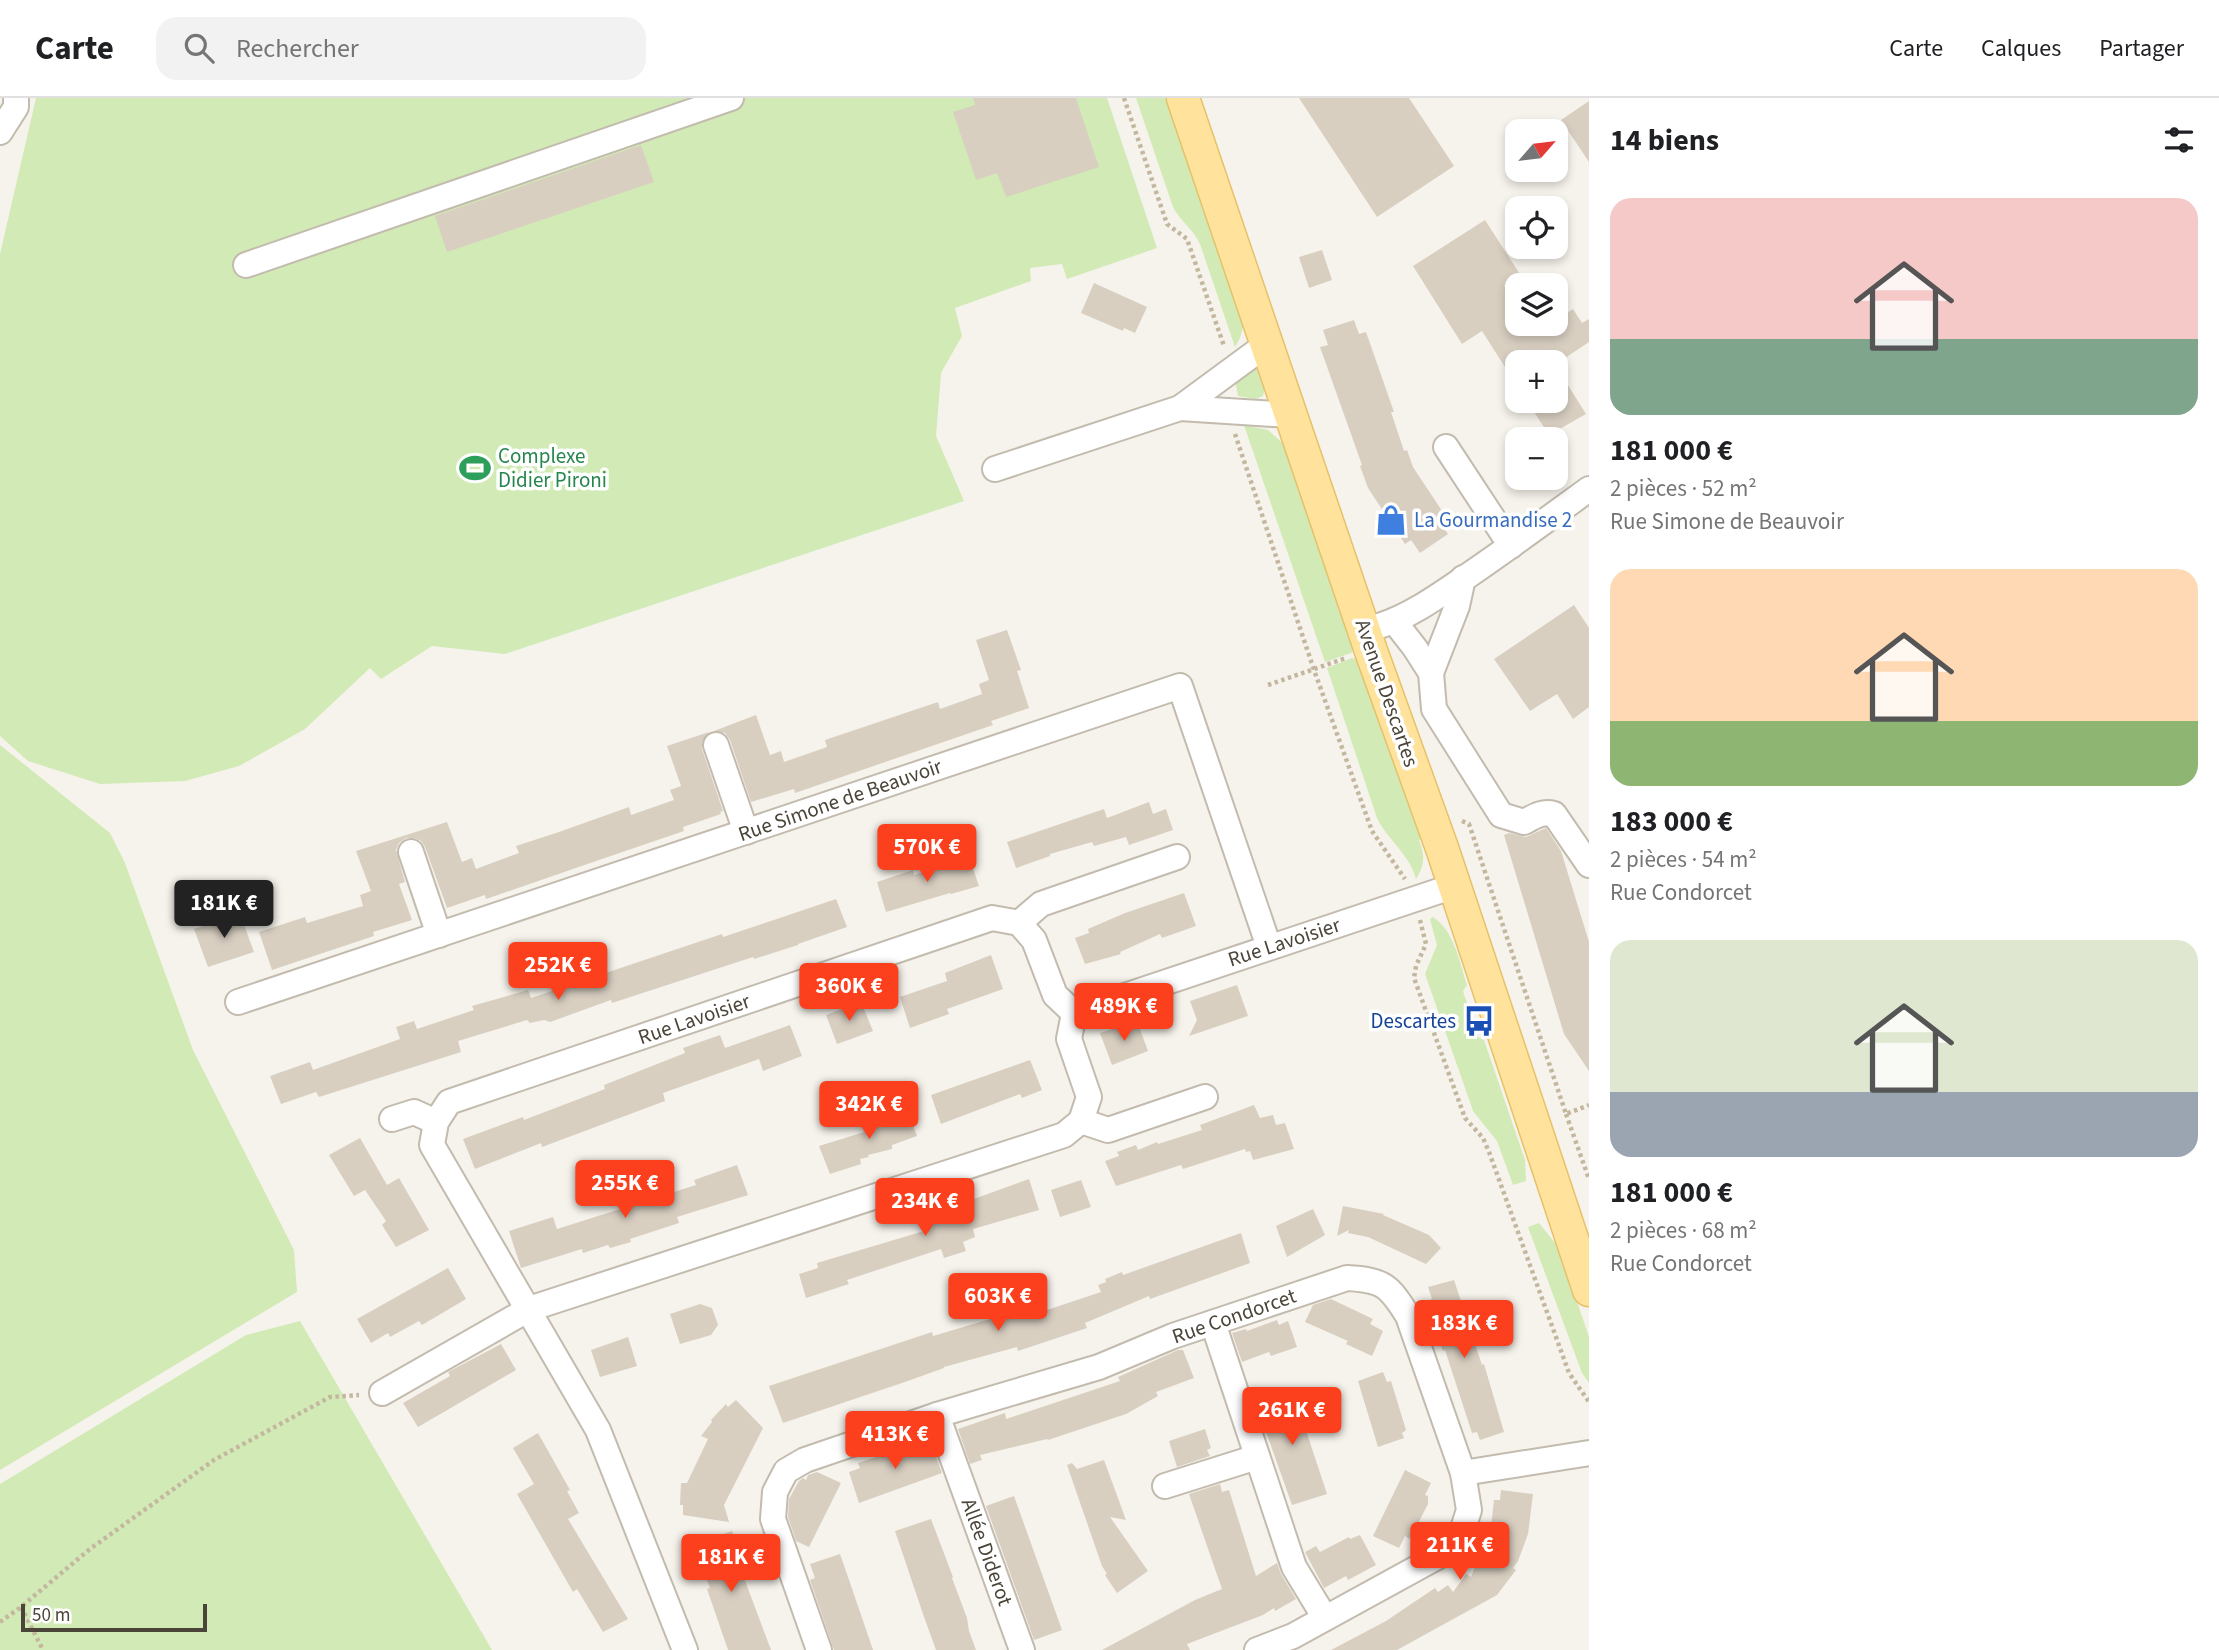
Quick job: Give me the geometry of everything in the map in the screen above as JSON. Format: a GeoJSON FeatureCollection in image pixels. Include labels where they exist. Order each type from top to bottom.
{"type":"FeatureCollection","features":[{"type":"Feature","properties":{"kind":"main road","name":"Avenue Descartes"},"geometry":{"type":"LineString","coordinates":[[1184,98],[1290,415],[1379,626],[1426,805],[1589,1290]]}},
{"type":"Feature","properties":{"kind":"street"},"geometry":{"type":"LineString","coordinates":[[0,132],[16,107],[16,98]]}},
{"type":"Feature","properties":{"kind":"street"},"geometry":{"type":"LineString","coordinates":[[246,265],[731,98]]}},
{"type":"Feature","properties":{"kind":"street"},"geometry":{"type":"LineString","coordinates":[[995,469],[1180,408],[1267,344]]}},
{"type":"Feature","properties":{"kind":"street"},"geometry":{"type":"LineString","coordinates":[[1180,408],[1290,415]]}},
{"type":"Feature","properties":{"kind":"street"},"geometry":{"type":"LineString","coordinates":[[1446,447],[1511,546]]}},
{"type":"Feature","properties":{"kind":"street"},"geometry":{"type":"LineString","coordinates":[[1431,673],[1415,648],[1379,626],[1463,578],[1588,492]]}},
{"type":"Feature","properties":{"kind":"street"},"geometry":{"type":"LineString","coordinates":[[1463,578],[1457,606],[1431,673],[1434,709],[1500,815],[1524,822],[1540,814],[1554,814],[1589,865]]}},
{"type":"Feature","properties":{"kind":"street","name":"Rue Simone de Beauvoir"},"geometry":{"type":"LineString","coordinates":[[238,1002],[1180,686],[1269,947]]}},
{"type":"Feature","properties":{"kind":"street"},"geometry":{"type":"LineString","coordinates":[[716,745],[746,832]]}},
{"type":"Feature","properties":{"kind":"street"},"geometry":{"type":"LineString","coordinates":[[411,852],[439,935]]}},
{"type":"Feature","properties":{"kind":"street"},"geometry":{"type":"LineString","coordinates":[[382,1394],[529,1309],[1064,1135],[1081,1121],[1089,1097],[1069,1039],[1074,1013],[1055,995],[1034,940],[1019,923],[1041,904],[1177,857]]}},
{"type":"Feature","properties":{"kind":"street","name":"Rue Lavoisier"},"geometry":{"type":"LineString","coordinates":[[1074,1013],[1454,886]]}},
{"type":"Feature","properties":{"kind":"street","name":"Rue Lavoisier"},"geometry":{"type":"LineString","coordinates":[[436,1122],[449,1102],[992,918],[1019,923]]}},
{"type":"Feature","properties":{"kind":"street"},"geometry":{"type":"LineString","coordinates":[[1081,1121],[1108,1130],[1205,1097]]}},
{"type":"Feature","properties":{"kind":"street"},"geometry":{"type":"LineString","coordinates":[[392,1119],[414,1112],[436,1122],[432,1145],[598,1430],[685,1650]]}},
{"type":"Feature","properties":{"kind":"street","name":"Rue Condorcet"},"geometry":{"type":"LineString","coordinates":[[819,1650],[774,1519],[775,1492],[786,1471],[805,1460],[937,1415],[1099,1367],[1173,1336],[1347,1278],[1374,1279],[1395,1294],[1408,1316],[1463,1473],[1469,1510],[1461,1535],[1437,1558],[1293,1636],[1257,1650]]}},
{"type":"Feature","properties":{"kind":"street"},"geometry":{"type":"LineString","coordinates":[[1213,1323],[1294,1567],[1325,1618]]}},
{"type":"Feature","properties":{"kind":"street","name":"Allée Diderot"},"geometry":{"type":"LineString","coordinates":[[937,1415],[1022,1650]]}},
{"type":"Feature","properties":{"kind":"street"},"geometry":{"type":"LineString","coordinates":[[1463,1473],[1589,1453]]}},
{"type":"Feature","properties":{"kind":"street"},"geometry":{"type":"LineString","coordinates":[[1165,1486],[1257,1457]]}},
{"type":"Feature","properties":{"kind":"path"},"geometry":{"type":"LineString","coordinates":[[1124,98],[1167,224],[1187,239],[1225,349],[1225,375]]}},
{"type":"Feature","properties":{"kind":"path"},"geometry":{"type":"LineString","coordinates":[[1230,411],[1232,425],[1372,831],[1401,871],[1413,900],[1426,944],[1416,966],[1414,978],[1465,1118],[1483,1138],[1489,1152],[1569,1373],[1589,1402]]}},
{"type":"Feature","properties":{"kind":"path"},"geometry":{"type":"LineString","coordinates":[[1268,685],[1302,674]]}},
{"type":"Feature","properties":{"kind":"path"},"geometry":{"type":"LineString","coordinates":[[1426,805],[1469,824],[1589,1179]]}},
{"type":"Feature","properties":{"kind":"path"},"geometry":{"type":"LineString","coordinates":[[1566,1114],[1589,1105]]}},
{"type":"Feature","properties":{"kind":"path"},"geometry":{"type":"LineString","coordinates":[[0,1622],[90,1549],[214,1460],[330,1397],[382,1394]]}},
{"type":"Feature","properties":{"kind":"path"},"geometry":{"type":"LineString","coordinates":[[21,1607],[43,1650]]}},
{"type":"Feature","properties":{"kind":"green space","name":"Complexe Didier Pironi"},"geometry":{"type":"Polygon","coordinates":[[[36,98],[1107,98],[1157,248],[1067,279],[1062,264],[1030,268],[1031,281],[955,308],[962,336],[941,373],[936,436],[964,501],[505,654],[432,646],[381,679],[370,668],[305,729],[239,766],[185,781],[100,784],[28,761],[0,736],[0,254],[36,98]]]}},
{"type":"Feature","properties":{"kind":"green space"},"geometry":{"type":"Polygon","coordinates":[[[1136,98],[1171,98],[1244,324],[1235,347],[1200,244],[1173,207],[1136,98]]]}},
{"type":"Feature","properties":{"kind":"green space"},"geometry":{"type":"Polygon","coordinates":[[[1253,367],[1259,371],[1265,387],[1263,396],[1256,399],[1238,396],[1235,379],[1253,367]]]}},
{"type":"Feature","properties":{"kind":"green space"},"geometry":{"type":"Polygon","coordinates":[[[1244,425],[1268,430],[1286,446],[1357,645],[1351,653],[1325,662],[1244,425]]]}},
{"type":"Feature","properties":{"kind":"green space"},"geometry":{"type":"Polygon","coordinates":[[[1352,658],[1361,660],[1423,838],[1419,840],[1423,855],[1416,879],[1404,855],[1377,818],[1327,668],[1352,658]]]}},
{"type":"Feature","properties":{"kind":"green space"},"geometry":{"type":"Polygon","coordinates":[[[0,745],[110,833],[125,863],[193,1050],[294,1250],[297,1292],[0,1470],[0,745]]]}},
{"type":"Feature","properties":{"kind":"green space"},"geometry":{"type":"Polygon","coordinates":[[[1433,917],[1446,931],[1459,957],[1467,985],[1463,991],[1478,1037],[1484,1040],[1525,1160],[1526,1181],[1513,1185],[1497,1141],[1473,1111],[1425,974],[1437,945],[1430,919],[1433,917]]]}},
{"type":"Feature","properties":{"kind":"green space"},"geometry":{"type":"Polygon","coordinates":[[[1539,1223],[1559,1248],[1589,1337],[1589,1383],[1582,1373],[1528,1227],[1539,1223]]]}},
{"type":"Feature","properties":{"kind":"green space"},"geometry":{"type":"Polygon","coordinates":[[[300,1321],[492,1650],[0,1650],[0,1484],[246,1335],[300,1321]]]}},
{"type":"Feature","properties":{"kind":"building"},"geometry":{"type":"Polygon","coordinates":[[[973,98],[1076,98],[1099,167],[1006,197],[997,173],[976,180],[953,112],[975,105],[973,98]]]}},
{"type":"Feature","properties":{"kind":"building"},"geometry":{"type":"Polygon","coordinates":[[[1299,98],[1409,98],[1454,166],[1377,217],[1299,98]]]}},
{"type":"Feature","properties":{"kind":"building"},"geometry":{"type":"Polygon","coordinates":[[[1589,101],[1589,162],[1568,130],[1568,119],[1562,119],[1589,101]]]}},
{"type":"Feature","properties":{"kind":"building"},"geometry":{"type":"Polygon","coordinates":[[[641,145],[654,182],[447,252],[435,216],[641,145]]]}},
{"type":"Feature","properties":{"kind":"building"},"geometry":{"type":"Polygon","coordinates":[[[1485,220],[1505,251],[1505,259],[1510,259],[1519,273],[1505,273],[1505,336],[1568,336],[1568,312],[1573,309],[1582,323],[1589,319],[1589,342],[1568,356],[1568,350],[1505,350],[1505,367],[1482,331],[1462,344],[1413,266],[1485,220]]]}},
{"type":"Feature","properties":{"kind":"building"},"geometry":{"type":"Polygon","coordinates":[[[1322,250],[1332,280],[1309,288],[1299,257],[1322,250]]]}},
{"type":"Feature","properties":{"kind":"building"},"geometry":{"type":"Polygon","coordinates":[[[1094,283],[1147,307],[1135,333],[1124,328],[1123,331],[1081,313],[1094,283]]]}},
{"type":"Feature","properties":{"kind":"building"},"geometry":{"type":"Polygon","coordinates":[[[1354,320],[1359,334],[1366,332],[1394,412],[1391,412],[1404,451],[1407,450],[1413,467],[1446,517],[1439,521],[1448,534],[1420,553],[1411,540],[1405,544],[1368,488],[1320,347],[1328,345],[1323,330],[1354,320]]]}},
{"type":"Feature","properties":{"kind":"building"},"geometry":{"type":"Polygon","coordinates":[[[1568,385],[1586,414],[1563,427],[1544,427],[1535,413],[1568,413],[1568,385]]]}},
{"type":"Feature","properties":{"kind":"building"},"geometry":{"type":"Polygon","coordinates":[[[1574,605],[1589,628],[1589,707],[1573,719],[1557,694],[1530,711],[1494,659],[1574,605]]]}},
{"type":"Feature","properties":{"kind":"building"},"geometry":{"type":"Polygon","coordinates":[[[1007,630],[1021,670],[1017,671],[1029,708],[991,721],[993,725],[795,793],[794,789],[751,802],[730,740],[725,733],[714,731],[756,715],[770,755],[781,751],[784,762],[827,747],[825,740],[938,702],[940,709],[982,694],[979,684],[989,680],[976,640],[1007,630]]]}},
{"type":"Feature","properties":{"kind":"building"},"geometry":{"type":"Polygon","coordinates":[[[709,732],[702,742],[702,749],[723,811],[721,814],[683,827],[684,831],[486,899],[485,895],[447,908],[425,847],[415,838],[406,838],[399,843],[396,850],[405,882],[399,884],[412,920],[373,932],[374,936],[272,970],[259,932],[305,917],[307,923],[363,906],[360,895],[371,891],[356,851],[447,822],[462,862],[472,858],[476,869],[519,853],[516,846],[629,807],[631,815],[674,800],[670,790],[681,786],[667,746],[709,732]]]}},
{"type":"Feature","properties":{"kind":"building"},"geometry":{"type":"Polygon","coordinates":[[[1149,802],[1153,814],[1166,809],[1173,830],[1129,845],[1126,837],[1094,846],[1092,842],[1050,854],[1016,868],[1007,842],[1104,809],[1107,818],[1149,802]]]}},
{"type":"Feature","properties":{"kind":"building"},"geometry":{"type":"Polygon","coordinates":[[[1546,828],[1561,851],[1589,942],[1589,1071],[1564,1034],[1504,835],[1509,833],[1526,837],[1546,828]]]}},
{"type":"Feature","properties":{"kind":"building"},"geometry":{"type":"Polygon","coordinates":[[[969,857],[979,886],[886,912],[877,882],[913,870],[914,875],[969,857]]]}},
{"type":"Feature","properties":{"kind":"building"},"geometry":{"type":"Polygon","coordinates":[[[1184,893],[1196,926],[1162,938],[1160,934],[1120,952],[1121,954],[1085,964],[1075,938],[1089,933],[1088,929],[1125,913],[1184,893]]]}},
{"type":"Feature","properties":{"kind":"building"},"geometry":{"type":"Polygon","coordinates":[[[836,899],[847,927],[612,1003],[611,1000],[550,1022],[544,1020],[530,1023],[527,1020],[458,1041],[461,1052],[319,1097],[316,1092],[281,1104],[270,1076],[310,1062],[313,1070],[400,1039],[396,1027],[414,1021],[417,1029],[474,1010],[472,1006],[528,990],[531,998],[836,899]]]}},
{"type":"Feature","properties":{"kind":"building"},"geometry":{"type":"Polygon","coordinates":[[[240,914],[254,952],[208,967],[194,929],[240,914]]]}},
{"type":"Feature","properties":{"kind":"building"},"geometry":{"type":"Polygon","coordinates":[[[991,955],[1003,989],[947,1009],[949,1014],[910,1028],[900,997],[947,981],[945,973],[991,955]]]}},
{"type":"Feature","properties":{"kind":"building"},"geometry":{"type":"Polygon","coordinates":[[[1237,985],[1248,1016],[1189,1036],[1197,1020],[1190,1001],[1237,985]]]}},
{"type":"Feature","properties":{"kind":"building"},"geometry":{"type":"Polygon","coordinates":[[[861,1002],[873,1031],[837,1044],[826,1015],[861,1002]]]}},
{"type":"Feature","properties":{"kind":"building"},"geometry":{"type":"Polygon","coordinates":[[[1137,1021],[1148,1051],[1112,1065],[1100,1033],[1137,1021]]]}},
{"type":"Feature","properties":{"kind":"building"},"geometry":{"type":"Polygon","coordinates":[[[790,1025],[802,1056],[763,1071],[759,1059],[663,1093],[665,1101],[542,1147],[541,1143],[475,1169],[463,1139],[523,1117],[524,1120],[605,1089],[604,1085],[685,1053],[683,1048],[720,1035],[725,1048],[790,1025]]]}},
{"type":"Feature","properties":{"kind":"building"},"geometry":{"type":"Polygon","coordinates":[[[1030,1060],[1042,1090],[1022,1098],[1020,1094],[941,1124],[931,1095],[1030,1060]]]}},
{"type":"Feature","properties":{"kind":"building"},"geometry":{"type":"Polygon","coordinates":[[[1254,1105],[1260,1118],[1273,1115],[1276,1125],[1285,1123],[1294,1149],[1253,1160],[1250,1151],[1246,1152],[1245,1149],[1183,1169],[1181,1165],[1116,1186],[1105,1161],[1119,1156],[1117,1152],[1136,1145],[1138,1150],[1202,1130],[1200,1125],[1254,1105]]]}},
{"type":"Feature","properties":{"kind":"building"},"geometry":{"type":"Polygon","coordinates":[[[906,1108],[917,1136],[892,1145],[892,1149],[860,1159],[861,1164],[830,1174],[819,1146],[874,1129],[871,1120],[906,1108]]]}},
{"type":"Feature","properties":{"kind":"building"},"geometry":{"type":"Polygon","coordinates":[[[360,1138],[387,1185],[399,1178],[429,1230],[396,1247],[382,1225],[386,1221],[365,1190],[354,1196],[329,1155],[360,1138]]]}},
{"type":"Feature","properties":{"kind":"building"},"geometry":{"type":"Polygon","coordinates":[[[737,1165],[748,1195],[677,1217],[679,1223],[630,1239],[631,1242],[610,1248],[608,1245],[583,1253],[582,1249],[521,1268],[509,1231],[553,1217],[557,1229],[696,1185],[694,1180],[737,1165]]]}},
{"type":"Feature","properties":{"kind":"building"},"geometry":{"type":"Polygon","coordinates":[[[1029,1179],[1039,1210],[973,1229],[975,1237],[963,1242],[966,1251],[944,1258],[941,1249],[847,1280],[849,1284],[806,1298],[799,1274],[818,1268],[817,1263],[924,1231],[921,1223],[940,1216],[938,1212],[1029,1179]]]}},
{"type":"Feature","properties":{"kind":"building"},"geometry":{"type":"Polygon","coordinates":[[[1081,1180],[1091,1207],[1060,1217],[1051,1190],[1081,1180]]]}},
{"type":"Feature","properties":{"kind":"building"},"geometry":{"type":"Polygon","coordinates":[[[1343,1206],[1384,1214],[1429,1235],[1441,1248],[1426,1264],[1368,1237],[1348,1233],[1349,1230],[1337,1236],[1343,1206]]]}},
{"type":"Feature","properties":{"kind":"building"},"geometry":{"type":"Polygon","coordinates":[[[1313,1209],[1325,1235],[1287,1257],[1276,1226],[1313,1209]]]}},
{"type":"Feature","properties":{"kind":"building"},"geometry":{"type":"Polygon","coordinates":[[[1241,1233],[1250,1263],[1150,1299],[1149,1296],[1085,1323],[1087,1328],[1018,1351],[1017,1347],[944,1367],[783,1423],[769,1386],[932,1332],[933,1336],[1024,1309],[1026,1317],[1101,1292],[1098,1285],[1122,1272],[1123,1275],[1241,1233]]]}},
{"type":"Feature","properties":{"kind":"building"},"geometry":{"type":"Polygon","coordinates":[[[448,1268],[466,1299],[422,1325],[419,1321],[390,1337],[388,1333],[371,1343],[357,1319],[448,1268]]]}},
{"type":"Feature","properties":{"kind":"building"},"geometry":{"type":"Polygon","coordinates":[[[1454,1280],[1482,1365],[1484,1364],[1504,1432],[1480,1440],[1477,1432],[1472,1433],[1426,1301],[1432,1299],[1428,1287],[1454,1280]]]}},
{"type":"Feature","properties":{"kind":"building"},"geometry":{"type":"Polygon","coordinates":[[[1331,1299],[1373,1319],[1370,1324],[1383,1331],[1372,1356],[1346,1344],[1348,1341],[1305,1322],[1313,1305],[1331,1299]]]}},
{"type":"Feature","properties":{"kind":"building"},"geometry":{"type":"Polygon","coordinates":[[[700,1304],[712,1308],[718,1325],[711,1335],[680,1344],[670,1314],[700,1304]]]}},
{"type":"Feature","properties":{"kind":"building"},"geometry":{"type":"Polygon","coordinates":[[[1277,1320],[1279,1325],[1288,1321],[1297,1347],[1271,1356],[1269,1352],[1242,1362],[1232,1333],[1246,1329],[1247,1331],[1277,1320]]]}},
{"type":"Feature","properties":{"kind":"building"},"geometry":{"type":"Polygon","coordinates":[[[628,1337],[637,1366],[600,1377],[591,1350],[628,1337]]]}},
{"type":"Feature","properties":{"kind":"building"},"geometry":{"type":"Polygon","coordinates":[[[501,1344],[516,1370],[418,1427],[403,1403],[450,1376],[448,1372],[501,1344]]]}},
{"type":"Feature","properties":{"kind":"building"},"geometry":{"type":"Polygon","coordinates":[[[1183,1350],[1194,1378],[1156,1392],[1158,1396],[1126,1414],[1048,1440],[980,1455],[982,1460],[970,1464],[958,1429],[1005,1413],[1006,1419],[1120,1381],[1118,1377],[1183,1350]]]}},
{"type":"Feature","properties":{"kind":"building"},"geometry":{"type":"Polygon","coordinates":[[[1383,1372],[1387,1382],[1391,1381],[1406,1430],[1402,1433],[1404,1438],[1378,1447],[1358,1381],[1383,1372]]]}},
{"type":"Feature","properties":{"kind":"building"},"geometry":{"type":"Polygon","coordinates":[[[1292,1388],[1327,1494],[1292,1505],[1259,1412],[1264,1409],[1261,1398],[1292,1388]]]}},
{"type":"Feature","properties":{"kind":"building"},"geometry":{"type":"Polygon","coordinates":[[[736,1400],[763,1428],[724,1505],[729,1522],[683,1515],[683,1505],[680,1505],[681,1483],[687,1483],[708,1439],[701,1436],[726,1404],[728,1407],[736,1400]]]}},
{"type":"Feature","properties":{"kind":"building"},"geometry":{"type":"Polygon","coordinates":[[[1205,1429],[1211,1448],[1207,1450],[1210,1456],[1177,1467],[1169,1441],[1205,1429]]]}},
{"type":"Feature","properties":{"kind":"building"},"geometry":{"type":"Polygon","coordinates":[[[538,1433],[570,1490],[567,1491],[579,1513],[568,1519],[628,1619],[603,1632],[577,1589],[573,1592],[517,1494],[534,1484],[513,1448],[538,1433]]]}},
{"type":"Feature","properties":{"kind":"building"},"geometry":{"type":"Polygon","coordinates":[[[930,1439],[942,1473],[859,1503],[849,1472],[860,1468],[858,1463],[930,1439]]]}},
{"type":"Feature","properties":{"kind":"building"},"geometry":{"type":"Polygon","coordinates":[[[1104,1460],[1126,1520],[1110,1517],[1148,1571],[1117,1593],[1105,1575],[1107,1574],[1067,1465],[1072,1463],[1077,1469],[1104,1460]]]}},
{"type":"Feature","properties":{"kind":"building"},"geometry":{"type":"Polygon","coordinates":[[[1405,1470],[1431,1483],[1425,1495],[1428,1496],[1428,1504],[1410,1539],[1405,1536],[1399,1548],[1373,1536],[1405,1470]]]}},
{"type":"Feature","properties":{"kind":"building"},"geometry":{"type":"Polygon","coordinates":[[[817,1472],[841,1483],[809,1547],[796,1541],[788,1517],[789,1499],[799,1481],[803,1478],[806,1480],[808,1475],[817,1472]]]}},
{"type":"Feature","properties":{"kind":"building"},"geometry":{"type":"Polygon","coordinates":[[[1220,1484],[1222,1492],[1229,1490],[1256,1576],[1277,1563],[1296,1599],[1275,1611],[1274,1608],[1263,1615],[1187,1644],[1190,1650],[1102,1650],[1195,1600],[1222,1589],[1189,1494],[1220,1484]]]}},
{"type":"Feature","properties":{"kind":"building"},"geometry":{"type":"Polygon","coordinates":[[[1501,1490],[1533,1494],[1528,1534],[1513,1568],[1516,1570],[1497,1595],[1397,1650],[1331,1650],[1386,1621],[1435,1588],[1438,1592],[1448,1585],[1453,1592],[1466,1574],[1471,1577],[1491,1527],[1494,1500],[1500,1500],[1501,1490]]]}},
{"type":"Feature","properties":{"kind":"building"},"geometry":{"type":"Polygon","coordinates":[[[1014,1496],[1062,1630],[1034,1640],[986,1506],[1014,1496]]]}},
{"type":"Feature","properties":{"kind":"building"},"geometry":{"type":"Polygon","coordinates":[[[931,1519],[976,1650],[936,1650],[923,1614],[895,1531],[931,1519]]]}},
{"type":"Feature","properties":{"kind":"building"},"geometry":{"type":"Polygon","coordinates":[[[732,1531],[740,1552],[735,1554],[771,1650],[728,1650],[707,1589],[710,1588],[694,1544],[732,1531]]]}},
{"type":"Feature","properties":{"kind":"building"},"geometry":{"type":"Polygon","coordinates":[[[1360,1535],[1376,1565],[1348,1580],[1346,1576],[1324,1588],[1305,1552],[1316,1546],[1320,1552],[1349,1537],[1350,1539],[1360,1535]]]}},
{"type":"Feature","properties":{"kind":"building"},"geometry":{"type":"Polygon","coordinates":[[[840,1554],[873,1650],[834,1650],[810,1580],[815,1578],[810,1564],[840,1554]]]}},
{"type":"Feature","properties":{"kind":"place","name":"Complexe Didier Pironi"},"geometry":{"type":"Point","coordinates":[475,468]}},
{"type":"Feature","properties":{"kind":"place","name":"La Gourmandise 2"},"geometry":{"type":"Point","coordinates":[1391,520]}},
{"type":"Feature","properties":{"kind":"place","name":"Descartes"},"geometry":{"type":"Point","coordinates":[1479,1021]}}]}
